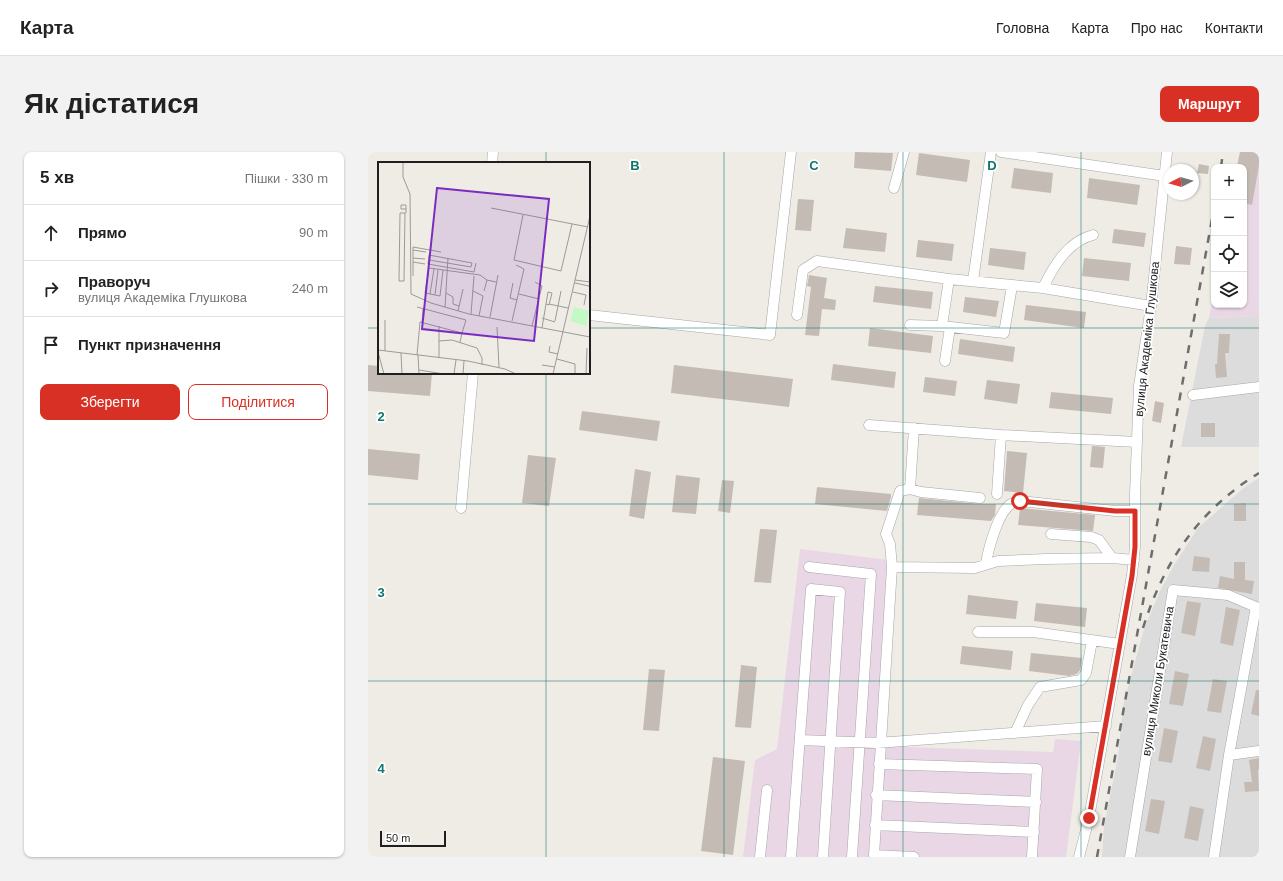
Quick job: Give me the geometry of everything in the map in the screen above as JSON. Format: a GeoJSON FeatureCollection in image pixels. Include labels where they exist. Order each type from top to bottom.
{"type":"FeatureCollection","features":[{"type":"Feature","properties":{"kind":"street"},"geometry":{"type":"LineString","coordinates":[[492,162],[493,152]]}},
{"type":"Feature","properties":{"kind":"street"},"geometry":{"type":"LineString","coordinates":[[590,315],[770,334],[791,152]]}},
{"type":"Feature","properties":{"kind":"street"},"geometry":{"type":"LineString","coordinates":[[894,188],[904,152]]}},
{"type":"Feature","properties":{"kind":"street"},"geometry":{"type":"LineString","coordinates":[[973,281],[991,152]]}},
{"type":"Feature","properties":{"kind":"street"},"geometry":{"type":"LineString","coordinates":[[1001,152],[1163,176]]}},
{"type":"Feature","properties":{"kind":"street","name":"вулиця Академіка Глушкова"},"geometry":{"type":"LineString","coordinates":[[1166,164],[1167,152]]}},
{"type":"Feature","properties":{"kind":"street","name":"вулиця Академіка Глушкова"},"geometry":{"type":"LineString","coordinates":[[1079,857],[1089,818],[1134,560],[1139,386],[1151,306],[1163,195]]}},
{"type":"Feature","properties":{"kind":"street"},"geometry":{"type":"LineString","coordinates":[[1043,288],[1050,274],[1065,253],[1081,238],[1093,235]]}},
{"type":"Feature","properties":{"kind":"street"},"geometry":{"type":"LineString","coordinates":[[797,315],[803,270],[817,261],[1012,286],[1043,288],[1151,306]]}},
{"type":"Feature","properties":{"kind":"street"},"geometry":{"type":"LineString","coordinates":[[945,361],[949,278]]}},
{"type":"Feature","properties":{"kind":"street"},"geometry":{"type":"LineString","coordinates":[[910,325],[946,326],[1004,333],[1012,286]]}},
{"type":"Feature","properties":{"kind":"street"},"geometry":{"type":"LineString","coordinates":[[461,508],[473,374]]}},
{"type":"Feature","properties":{"kind":"street"},"geometry":{"type":"LineString","coordinates":[[1193,395],[1259,387]]}},
{"type":"Feature","properties":{"kind":"street"},"geometry":{"type":"LineString","coordinates":[[869,424],[1001,435],[1137,442]]}},
{"type":"Feature","properties":{"kind":"street"},"geometry":{"type":"LineString","coordinates":[[910,489],[914,428]]}},
{"type":"Feature","properties":{"kind":"street"},"geometry":{"type":"LineString","coordinates":[[997,494],[1001,435]]}},
{"type":"Feature","properties":{"kind":"street"},"geometry":{"type":"LineString","coordinates":[[914,857],[874,855],[879,743],[892,568],[890,544],[886,534],[900,491],[910,489],[921,492],[980,498]]}},
{"type":"Feature","properties":{"kind":"street"},"geometry":{"type":"LineString","coordinates":[[986,564],[989,546],[1001,516],[1011,504],[1020,501],[1115,511],[1135,511]]}},
{"type":"Feature","properties":{"kind":"street"},"geometry":{"type":"LineString","coordinates":[[1051,534],[1091,537],[1099,540],[1112,558]]}},
{"type":"Feature","properties":{"kind":"street"},"geometry":{"type":"LineString","coordinates":[[892,568],[975,568],[998,561],[1112,558],[1134,560]]}},
{"type":"Feature","properties":{"kind":"street"},"geometry":{"type":"LineString","coordinates":[[809,567],[871,574],[852,857]]}},
{"type":"Feature","properties":{"kind":"street"},"geometry":{"type":"LineString","coordinates":[[791,857],[811,589],[840,592],[823,857]]}},
{"type":"Feature","properties":{"kind":"street","name":"вулиця Миколи Букатевича"},"geometry":{"type":"LineString","coordinates":[[1130,857],[1173,590],[1228,595],[1258,607]]}},
{"type":"Feature","properties":{"kind":"street"},"geometry":{"type":"LineString","coordinates":[[1214,857],[1228,755],[1258,607]]}},
{"type":"Feature","properties":{"kind":"street"},"geometry":{"type":"LineString","coordinates":[[978,632],[1033,632],[1120,644]]}},
{"type":"Feature","properties":{"kind":"street"},"geometry":{"type":"LineString","coordinates":[[1015,733],[1028,705],[1040,686],[1081,680],[1086,673],[1092,641]]}},
{"type":"Feature","properties":{"kind":"street"},"geometry":{"type":"LineString","coordinates":[[800,740],[879,743],[1106,726]]}},
{"type":"Feature","properties":{"kind":"street"},"geometry":{"type":"LineString","coordinates":[[1228,755],[1259,751]]}},
{"type":"Feature","properties":{"kind":"street"},"geometry":{"type":"LineString","coordinates":[[879,764],[1037,769],[1032,857]]}},
{"type":"Feature","properties":{"kind":"street"},"geometry":{"type":"LineString","coordinates":[[760,857],[767,790]]}},
{"type":"Feature","properties":{"kind":"street"},"geometry":{"type":"LineString","coordinates":[[876,795],[1036,802]]}},
{"type":"Feature","properties":{"kind":"street"},"geometry":{"type":"LineString","coordinates":[[875,825],[1034,832]]}},
{"type":"Feature","properties":{"kind":"shaded area"},"geometry":{"type":"Polygon","coordinates":[[[1240,152],[1259,152],[1259,316],[1209,318],[1211,308],[1247,308],[1247,164],[1238,164],[1240,152]]]}},
{"type":"Feature","properties":{"kind":"shaded area"},"geometry":{"type":"Polygon","coordinates":[[[1259,316],[1259,447],[1181,447],[1205,326],[1209,318],[1259,316]]]}},
{"type":"Feature","properties":{"kind":"shaded area"},"geometry":{"type":"Polygon","coordinates":[[[1259,478],[1259,857],[1102,857],[1104,826],[1118,757],[1123,706],[1144,629],[1160,591],[1174,565],[1198,528],[1246,486],[1259,478]]]}},
{"type":"Feature","properties":{"kind":"shaded area"},"geometry":{"type":"Polygon","coordinates":[[[800,549],[889,560],[877,746],[1053,752],[1055,739],[1081,741],[1066,857],[743,857],[755,760],[777,749],[800,549]]]}},
{"type":"Feature","properties":{"kind":"building"},"geometry":{"type":"Polygon","coordinates":[[[855,152],[893,153],[891,171],[854,168],[855,152]]]}},
{"type":"Feature","properties":{"kind":"building"},"geometry":{"type":"Polygon","coordinates":[[[1240,152],[1259,152],[1259,165],[1252,205],[1247,204],[1247,164],[1238,164],[1240,152]]]}},
{"type":"Feature","properties":{"kind":"building"},"geometry":{"type":"Polygon","coordinates":[[[919,153],[970,160],[967,182],[916,175],[919,153]]]}},
{"type":"Feature","properties":{"kind":"building"},"geometry":{"type":"Polygon","coordinates":[[[1199,164],[1209,166],[1208,174],[1199,173],[1199,164]]]}},
{"type":"Feature","properties":{"kind":"building"},"geometry":{"type":"Polygon","coordinates":[[[1014,168],[1053,173],[1051,193],[1011,188],[1014,168]]]}},
{"type":"Feature","properties":{"kind":"building"},"geometry":{"type":"Polygon","coordinates":[[[1089,178],[1140,185],[1137,205],[1087,198],[1089,178]]]}},
{"type":"Feature","properties":{"kind":"building"},"geometry":{"type":"Polygon","coordinates":[[[798,199],[814,200],[811,231],[795,230],[798,199]]]}},
{"type":"Feature","properties":{"kind":"building"},"geometry":{"type":"Polygon","coordinates":[[[846,228],[887,233],[885,252],[843,248],[846,228]]]}},
{"type":"Feature","properties":{"kind":"building"},"geometry":{"type":"Polygon","coordinates":[[[1114,229],[1146,233],[1144,247],[1112,243],[1114,229]]]}},
{"type":"Feature","properties":{"kind":"building"},"geometry":{"type":"Polygon","coordinates":[[[918,240],[954,244],[952,261],[916,257],[918,240]]]}},
{"type":"Feature","properties":{"kind":"building"},"geometry":{"type":"Polygon","coordinates":[[[1176,246],[1192,248],[1190,265],[1174,264],[1176,246]]]}},
{"type":"Feature","properties":{"kind":"building"},"geometry":{"type":"Polygon","coordinates":[[[990,248],[1026,252],[1024,270],[988,265],[990,248]]]}},
{"type":"Feature","properties":{"kind":"building"},"geometry":{"type":"Polygon","coordinates":[[[1084,258],[1131,263],[1129,281],[1082,276],[1084,258]]]}},
{"type":"Feature","properties":{"kind":"building"},"geometry":{"type":"Polygon","coordinates":[[[809,275],[827,278],[824,298],[836,300],[835,310],[822,309],[819,336],[805,335],[811,287],[807,286],[809,275]]]}},
{"type":"Feature","properties":{"kind":"building"},"geometry":{"type":"Polygon","coordinates":[[[875,286],[933,292],[931,309],[873,302],[875,286]]]}},
{"type":"Feature","properties":{"kind":"building"},"geometry":{"type":"Polygon","coordinates":[[[965,297],[999,301],[996,317],[963,312],[965,297]]]}},
{"type":"Feature","properties":{"kind":"building"},"geometry":{"type":"Polygon","coordinates":[[[1026,305],[1086,312],[1084,328],[1024,320],[1026,305]]]}},
{"type":"Feature","properties":{"kind":"building"},"geometry":{"type":"Polygon","coordinates":[[[870,328],[933,336],[931,353],[868,346],[870,328]]]}},
{"type":"Feature","properties":{"kind":"building"},"geometry":{"type":"Polygon","coordinates":[[[1219,334],[1230,334],[1229,353],[1225,353],[1227,377],[1216,378],[1215,364],[1217,364],[1219,334]]]}},
{"type":"Feature","properties":{"kind":"building"},"geometry":{"type":"Polygon","coordinates":[[[960,339],[1015,347],[1013,362],[958,354],[960,339]]]}},
{"type":"Feature","properties":{"kind":"building"},"geometry":{"type":"Polygon","coordinates":[[[833,364],[896,372],[894,388],[831,380],[833,364]]]}},
{"type":"Feature","properties":{"kind":"building"},"geometry":{"type":"Polygon","coordinates":[[[368,365],[378,366],[378,374],[432,374],[430,396],[368,391],[368,365]]]}},
{"type":"Feature","properties":{"kind":"building"},"geometry":{"type":"Polygon","coordinates":[[[674,365],[793,379],[789,407],[671,393],[674,365]]]}},
{"type":"Feature","properties":{"kind":"building"},"geometry":{"type":"Polygon","coordinates":[[[925,377],[957,381],[955,396],[923,392],[925,377]]]}},
{"type":"Feature","properties":{"kind":"building"},"geometry":{"type":"Polygon","coordinates":[[[987,380],[1020,384],[1017,404],[984,399],[987,380]]]}},
{"type":"Feature","properties":{"kind":"building"},"geometry":{"type":"Polygon","coordinates":[[[1051,392],[1113,398],[1111,414],[1049,408],[1051,392]]]}},
{"type":"Feature","properties":{"kind":"building"},"geometry":{"type":"Polygon","coordinates":[[[1155,401],[1164,403],[1161,423],[1152,421],[1155,401]]]}},
{"type":"Feature","properties":{"kind":"building"},"geometry":{"type":"Polygon","coordinates":[[[582,411],[660,421],[657,441],[579,430],[582,411]]]}},
{"type":"Feature","properties":{"kind":"building"},"geometry":{"type":"Polygon","coordinates":[[[1201,423],[1215,423],[1215,437],[1201,437],[1201,423]]]}},
{"type":"Feature","properties":{"kind":"building"},"geometry":{"type":"Polygon","coordinates":[[[1092,446],[1105,447],[1103,468],[1090,467],[1092,446]]]}},
{"type":"Feature","properties":{"kind":"building"},"geometry":{"type":"Polygon","coordinates":[[[368,449],[420,454],[418,480],[368,475],[368,449]]]}},
{"type":"Feature","properties":{"kind":"building"},"geometry":{"type":"Polygon","coordinates":[[[1007,451],[1027,453],[1023,493],[1004,491],[1007,451]]]}},
{"type":"Feature","properties":{"kind":"building"},"geometry":{"type":"Polygon","coordinates":[[[528,455],[556,458],[549,506],[522,503],[528,455]]]}},
{"type":"Feature","properties":{"kind":"building"},"geometry":{"type":"Polygon","coordinates":[[[635,469],[651,472],[644,519],[629,516],[635,469]]]}},
{"type":"Feature","properties":{"kind":"building"},"geometry":{"type":"Polygon","coordinates":[[[676,475],[700,478],[696,514],[672,512],[676,475]]]}},
{"type":"Feature","properties":{"kind":"building"},"geometry":{"type":"Polygon","coordinates":[[[722,480],[734,481],[730,513],[718,511],[722,480]]]}},
{"type":"Feature","properties":{"kind":"building"},"geometry":{"type":"Polygon","coordinates":[[[817,487],[891,494],[891,497],[887,511],[815,504],[817,487]]]}},
{"type":"Feature","properties":{"kind":"building"},"geometry":{"type":"Polygon","coordinates":[[[919,498],[979,504],[996,504],[995,515],[991,521],[917,515],[919,498]]]}},
{"type":"Feature","properties":{"kind":"building"},"geometry":{"type":"Polygon","coordinates":[[[1246,503],[1246,521],[1234,521],[1234,504],[1246,503]]]}},
{"type":"Feature","properties":{"kind":"building"},"geometry":{"type":"Polygon","coordinates":[[[1020,508],[1095,515],[1093,531],[1018,525],[1020,508]]]}},
{"type":"Feature","properties":{"kind":"building"},"geometry":{"type":"Polygon","coordinates":[[[760,529],[777,530],[771,583],[754,582],[760,529]]]}},
{"type":"Feature","properties":{"kind":"building"},"geometry":{"type":"Polygon","coordinates":[[[1194,556],[1210,558],[1209,572],[1192,571],[1194,556]]]}},
{"type":"Feature","properties":{"kind":"building"},"geometry":{"type":"Polygon","coordinates":[[[1234,562],[1245,562],[1245,580],[1254,581],[1252,594],[1218,588],[1220,576],[1234,579],[1234,562]]]}},
{"type":"Feature","properties":{"kind":"building"},"geometry":{"type":"Polygon","coordinates":[[[968,595],[1018,601],[1016,619],[966,614],[968,595]]]}},
{"type":"Feature","properties":{"kind":"building"},"geometry":{"type":"Polygon","coordinates":[[[1187,601],[1201,603],[1195,636],[1181,633],[1187,601]]]}},
{"type":"Feature","properties":{"kind":"building"},"geometry":{"type":"Polygon","coordinates":[[[1036,603],[1087,608],[1085,627],[1034,621],[1036,603]]]}},
{"type":"Feature","properties":{"kind":"building"},"geometry":{"type":"Polygon","coordinates":[[[1226,607],[1240,610],[1233,646],[1220,643],[1226,607]]]}},
{"type":"Feature","properties":{"kind":"building"},"geometry":{"type":"Polygon","coordinates":[[[962,646],[1013,651],[1011,670],[960,664],[962,646]]]}},
{"type":"Feature","properties":{"kind":"building"},"geometry":{"type":"Polygon","coordinates":[[[1031,653],[1082,658],[1080,670],[1077,674],[1069,676],[1029,671],[1031,653]]]}},
{"type":"Feature","properties":{"kind":"building"},"geometry":{"type":"Polygon","coordinates":[[[741,665],[757,667],[751,728],[735,727],[741,665]]]}},
{"type":"Feature","properties":{"kind":"building"},"geometry":{"type":"Polygon","coordinates":[[[649,669],[665,670],[659,731],[643,730],[649,669]]]}},
{"type":"Feature","properties":{"kind":"building"},"geometry":{"type":"Polygon","coordinates":[[[1175,671],[1189,674],[1183,706],[1169,704],[1175,671]]]}},
{"type":"Feature","properties":{"kind":"building"},"geometry":{"type":"Polygon","coordinates":[[[1213,679],[1227,681],[1221,713],[1207,711],[1213,679]]]}},
{"type":"Feature","properties":{"kind":"building"},"geometry":{"type":"Polygon","coordinates":[[[1256,690],[1259,690],[1259,716],[1251,714],[1256,690]]]}},
{"type":"Feature","properties":{"kind":"building"},"geometry":{"type":"Polygon","coordinates":[[[1164,728],[1178,731],[1172,763],[1158,761],[1164,728]]]}},
{"type":"Feature","properties":{"kind":"building"},"geometry":{"type":"Polygon","coordinates":[[[1203,736],[1216,739],[1210,771],[1196,768],[1203,736]]]}},
{"type":"Feature","properties":{"kind":"building"},"geometry":{"type":"Polygon","coordinates":[[[713,757],[745,761],[733,855],[701,851],[713,757]]]}},
{"type":"Feature","properties":{"kind":"building"},"geometry":{"type":"Polygon","coordinates":[[[1259,758],[1259,791],[1245,792],[1244,782],[1252,782],[1249,760],[1259,758]]]}},
{"type":"Feature","properties":{"kind":"building"},"geometry":{"type":"Polygon","coordinates":[[[1151,799],[1165,801],[1159,834],[1145,831],[1151,799]]]}},
{"type":"Feature","properties":{"kind":"building"},"geometry":{"type":"Polygon","coordinates":[[[1190,806],[1204,809],[1198,841],[1184,838],[1190,806]]]}},
{"type":"Feature","properties":{"kind":"railway"},"geometry":{"type":"LineString","coordinates":[[1221,164],[1223,152]]}},
{"type":"Feature","properties":{"kind":"railway"},"geometry":{"type":"LineString","coordinates":[[1097,857],[1211,225]]}},
{"type":"Feature","properties":{"kind":"railway"},"geometry":{"type":"LineString","coordinates":[[1143,628],[1162,581],[1173,559],[1186,539],[1219,503],[1259,473]]}},
{"type":"Feature","properties":{"kind":"route"},"geometry":{"type":"LineString","coordinates":[[1020,501],[1115,511],[1135,511],[1135,547],[1132,576],[1089,818]]}}]}
